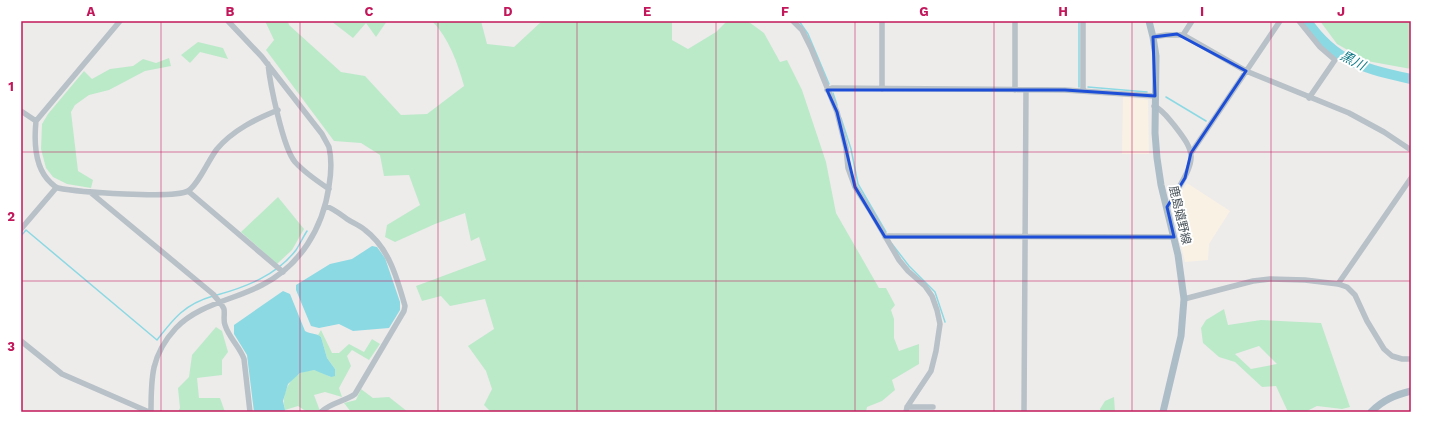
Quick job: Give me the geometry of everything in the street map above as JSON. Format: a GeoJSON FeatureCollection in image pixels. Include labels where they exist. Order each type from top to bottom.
{"type":"FeatureCollection","features":[{"type":"Feature","properties":{"kind":"main road","name":"鹿島嬉野線"},"geometry":{"type":"LineString","coordinates":[[1149,21],[1156,56],[1154,106],[1157,158],[1182,273],[1184,299],[1182,336],[1163,412]]}},
{"type":"Feature","properties":{"kind":"main road"},"geometry":{"type":"LineString","coordinates":[[1371,412],[1380,403],[1387,399],[1411,391]]}},
{"type":"Feature","properties":{"kind":"street"},"geometry":{"type":"LineString","coordinates":[[120,21],[36,121],[34,137],[39,166],[44,176],[56,188],[90,192],[169,195],[188,191],[195,185],[217,149],[230,137],[247,124],[278,110]]}},
{"type":"Feature","properties":{"kind":"street"},"geometry":{"type":"LineString","coordinates":[[21,341],[62,374],[150,412],[154,363],[164,343],[176,328],[190,316],[204,308],[245,294],[283,272],[301,253],[317,229],[326,206],[329,189],[331,162],[329,147],[322,134],[268,64],[228,21]]}},
{"type":"Feature","properties":{"kind":"street"},"geometry":{"type":"LineString","coordinates":[[793,21],[802,30],[811,48],[837,112],[846,148],[848,168],[855,187],[899,260],[908,271],[925,286],[932,296],[937,310],[940,324],[931,371],[906,410]]}},
{"type":"Feature","properties":{"kind":"street"},"geometry":{"type":"LineString","coordinates":[[882,21],[882,89]]}},
{"type":"Feature","properties":{"kind":"street"},"geometry":{"type":"LineString","coordinates":[[1015,21],[1015,90]]}},
{"type":"Feature","properties":{"kind":"street"},"geometry":{"type":"LineString","coordinates":[[1083,21],[1083,91]]}},
{"type":"Feature","properties":{"kind":"street"},"geometry":{"type":"LineString","coordinates":[[1183,35],[1192,21]]}},
{"type":"Feature","properties":{"kind":"street"},"geometry":{"type":"LineString","coordinates":[[1191,153],[1280,21]]}},
{"type":"Feature","properties":{"kind":"street"},"geometry":{"type":"LineString","coordinates":[[1299,21],[1320,47],[1335,60],[1310,98]]}},
{"type":"Feature","properties":{"kind":"street"},"geometry":{"type":"LineString","coordinates":[[1153,37],[1183,35],[1246,71],[1349,113],[1384,132],[1411,150]]}},
{"type":"Feature","properties":{"kind":"street"},"geometry":{"type":"LineString","coordinates":[[268,64],[288,152],[294,161],[306,173],[329,189]]}},
{"type":"Feature","properties":{"kind":"street"},"geometry":{"type":"LineString","coordinates":[[827,90],[832,88],[1083,91],[1155,96]]}},
{"type":"Feature","properties":{"kind":"street"},"geometry":{"type":"LineString","coordinates":[[1024,412],[1026,90]]}},
{"type":"Feature","properties":{"kind":"street"},"geometry":{"type":"LineString","coordinates":[[1154,106],[1161,109],[1187,142],[1191,153],[1192,161],[1185,178],[1177,190],[1172,202],[1167,207]]}},
{"type":"Feature","properties":{"kind":"street"},"geometry":{"type":"LineString","coordinates":[[21,111],[36,121]]}},
{"type":"Feature","properties":{"kind":"street"},"geometry":{"type":"LineString","coordinates":[[1338,284],[1411,178]]}},
{"type":"Feature","properties":{"kind":"street"},"geometry":{"type":"LineString","coordinates":[[21,230],[56,188]]}},
{"type":"Feature","properties":{"kind":"street"},"geometry":{"type":"LineString","coordinates":[[188,191],[283,272]]}},
{"type":"Feature","properties":{"kind":"street"},"geometry":{"type":"LineString","coordinates":[[90,192],[213,294],[220,302],[224,310],[223,319],[225,326],[242,352],[244,359],[250,412]]}},
{"type":"Feature","properties":{"kind":"street"},"geometry":{"type":"LineString","coordinates":[[321,412],[336,402],[355,394],[404,311],[405,306],[391,264],[383,248],[367,231],[347,219],[338,211],[326,206]]}},
{"type":"Feature","properties":{"kind":"street"},"geometry":{"type":"LineString","coordinates":[[885,237],[1174,237]]}},
{"type":"Feature","properties":{"kind":"street"},"geometry":{"type":"LineString","coordinates":[[1184,299],[1253,281],[1270,279],[1305,280],[1338,284],[1347,287],[1355,295],[1367,321],[1384,349],[1392,356],[1402,359],[1411,359]]}},
{"type":"Feature","properties":{"kind":"street"},"geometry":{"type":"LineString","coordinates":[[906,410],[933,407]]}},
{"type":"Feature","properties":{"kind":"highlighted area"},"geometry":{"type":"Polygon","coordinates":[[[1177,34],[1246,71],[1191,153],[1185,178],[1167,207],[1174,237],[885,237],[855,187],[837,112],[827,90],[1065,90],[1155,96],[1153,37],[1177,34]]]}},
{"type":"Feature","properties":{"kind":"shaded area"},"geometry":{"type":"Polygon","coordinates":[[[1123,97],[1148,100],[1149,154],[1122,154],[1123,97]]]}},
{"type":"Feature","properties":{"kind":"shaded area"},"geometry":{"type":"Polygon","coordinates":[[[1187,183],[1230,211],[1209,244],[1208,260],[1185,262],[1173,212],[1178,196],[1187,183]]]}},
{"type":"Feature","properties":{"kind":"green space"},"geometry":{"type":"Polygon","coordinates":[[[265,21],[288,21],[289,25],[341,72],[365,76],[401,115],[427,114],[464,86],[456,60],[448,43],[432,21],[481,21],[487,44],[514,47],[542,21],[672,21],[672,40],[688,49],[716,32],[727,21],[749,22],[764,33],[780,62],[787,60],[802,90],[826,162],[836,213],[879,288],[886,288],[895,305],[891,310],[894,319],[894,338],[899,351],[919,344],[919,364],[892,380],[895,390],[882,401],[867,407],[866,412],[491,412],[484,405],[492,389],[486,371],[468,346],[494,329],[485,299],[450,306],[441,296],[422,301],[416,286],[486,260],[479,237],[471,241],[465,213],[435,224],[395,242],[385,237],[387,225],[420,205],[409,175],[384,176],[380,155],[361,143],[334,141],[266,50],[274,40],[265,21]]]}},
{"type":"Feature","properties":{"kind":"green space"},"geometry":{"type":"Polygon","coordinates":[[[331,21],[387,21],[376,37],[366,23],[353,38],[331,21]]]}},
{"type":"Feature","properties":{"kind":"green space"},"geometry":{"type":"Polygon","coordinates":[[[1320,21],[1411,21],[1411,69],[1367,61],[1337,44],[1320,21]]]}},
{"type":"Feature","properties":{"kind":"green space"},"geometry":{"type":"Polygon","coordinates":[[[198,42],[223,48],[228,59],[200,52],[190,63],[181,55],[198,42]]]}},
{"type":"Feature","properties":{"kind":"green space"},"geometry":{"type":"Polygon","coordinates":[[[169,58],[171,66],[145,71],[109,90],[89,95],[75,105],[71,112],[78,171],[93,180],[91,188],[67,184],[53,177],[46,168],[41,149],[42,124],[48,114],[84,71],[92,79],[110,69],[133,66],[143,59],[156,63],[169,58]]]}},
{"type":"Feature","properties":{"kind":"green space"},"geometry":{"type":"Polygon","coordinates":[[[278,197],[304,229],[292,250],[277,264],[241,232],[278,197]]]}},
{"type":"Feature","properties":{"kind":"green space"},"geometry":{"type":"Polygon","coordinates":[[[1224,309],[1228,325],[1261,320],[1321,323],[1350,407],[1342,409],[1317,406],[1305,412],[1288,412],[1276,386],[1262,387],[1235,362],[1219,357],[1203,343],[1201,328],[1206,320],[1224,309]],[[1259,346],[1235,354],[1251,369],[1277,364],[1259,346]]]}},
{"type":"Feature","properties":{"kind":"green space"},"geometry":{"type":"Polygon","coordinates":[[[216,327],[222,331],[228,352],[222,360],[222,375],[197,378],[199,398],[220,398],[225,412],[178,412],[180,408],[178,388],[189,377],[192,355],[216,327]]]}},
{"type":"Feature","properties":{"kind":"green space"},"geometry":{"type":"Polygon","coordinates":[[[321,330],[332,353],[339,353],[349,344],[364,352],[372,339],[380,344],[369,360],[352,350],[347,356],[351,366],[339,388],[342,397],[325,392],[314,395],[320,411],[307,412],[298,406],[285,410],[284,396],[286,389],[294,378],[306,371],[313,370],[331,377],[335,369],[327,358],[321,337],[318,335],[321,330]]]}},
{"type":"Feature","properties":{"kind":"green space"},"geometry":{"type":"Polygon","coordinates":[[[361,389],[373,398],[389,397],[408,412],[351,412],[344,403],[356,400],[361,389]]]}},
{"type":"Feature","properties":{"kind":"green space"},"geometry":{"type":"Polygon","coordinates":[[[1114,397],[1115,412],[1101,412],[1100,409],[1105,401],[1114,397]]]}},
{"type":"Feature","properties":{"kind":"water"},"geometry":{"type":"Polygon","coordinates":[[[372,246],[377,247],[385,258],[400,302],[400,310],[389,328],[353,331],[339,324],[319,328],[311,326],[296,290],[296,285],[330,264],[352,259],[372,246]]]}},
{"type":"Feature","properties":{"kind":"water"},"geometry":{"type":"Polygon","coordinates":[[[283,291],[290,294],[305,331],[321,337],[327,358],[335,369],[335,376],[331,377],[314,370],[300,373],[288,384],[283,401],[284,412],[254,412],[247,355],[234,334],[234,325],[283,291]]]}},
{"type":"Feature","properties":{"kind":"waterway"},"geometry":{"type":"LineString","coordinates":[[799,21],[808,34],[829,84]]}},
{"type":"Feature","properties":{"kind":"waterway"},"geometry":{"type":"LineString","coordinates":[[1079,21],[1079,87]]}},
{"type":"Feature","properties":{"kind":"waterway","name":"黒川"},"geometry":{"type":"LineString","coordinates":[[1307,21],[1329,46],[1352,62],[1365,67],[1411,79]]}},
{"type":"Feature","properties":{"kind":"waterway"},"geometry":{"type":"LineString","coordinates":[[1088,87],[1147,92]]}},
{"type":"Feature","properties":{"kind":"waterway"},"geometry":{"type":"LineString","coordinates":[[833,93],[837,105]]}},
{"type":"Feature","properties":{"kind":"waterway"},"geometry":{"type":"LineString","coordinates":[[1166,97],[1206,121]]}},
{"type":"Feature","properties":{"kind":"waterway"},"geometry":{"type":"LineString","coordinates":[[841,118],[851,149],[858,184],[886,232]]}},
{"type":"Feature","properties":{"kind":"waterway"},"geometry":{"type":"LineString","coordinates":[[21,236],[26,230],[157,340],[169,325],[187,308],[203,299],[213,296]]}},
{"type":"Feature","properties":{"kind":"waterway"},"geometry":{"type":"LineString","coordinates":[[217,295],[250,284],[280,266],[296,250],[307,231]]}},
{"type":"Feature","properties":{"kind":"waterway"},"geometry":{"type":"LineString","coordinates":[[892,244],[909,266],[935,292],[945,322]]}}]}
